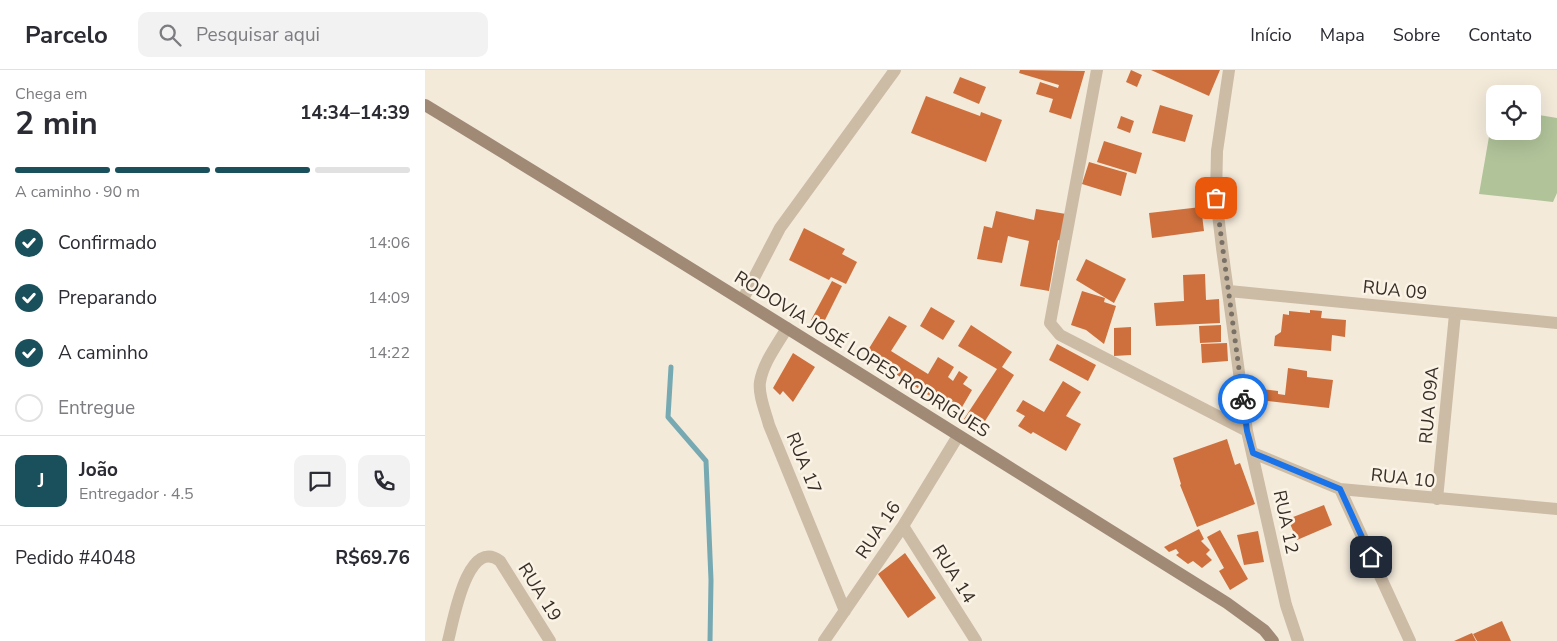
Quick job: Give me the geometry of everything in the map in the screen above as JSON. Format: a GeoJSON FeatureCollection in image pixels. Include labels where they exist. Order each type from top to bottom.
{"type":"FeatureCollection","features":[{"type":"Feature","properties":{"kind":"street"},"geometry":{"type":"LineString","coordinates":[[743,299],[780,228],[895,70]]}},
{"type":"Feature","properties":{"kind":"street"},"geometry":{"type":"LineString","coordinates":[[1097,70],[1049,323],[1060,335],[1247,431]]}},
{"type":"Feature","properties":{"kind":"street","name":"RUA 12"},"geometry":{"type":"LineString","coordinates":[[1229,70],[1217,151],[1216,198],[1247,431],[1286,605],[1298,641]]}},
{"type":"Feature","properties":{"kind":"street","name":"RODOVIA JOSÉ LOPES RODRIGUES"},"geometry":{"type":"LineString","coordinates":[[425,105],[743,299],[958,436],[1227,603],[1264,630],[1273,641]]}},
{"type":"Feature","properties":{"kind":"street","name":"RUA 09"},"geometry":{"type":"LineString","coordinates":[[1229,291],[1557,323]]}},
{"type":"Feature","properties":{"kind":"street","name":"RUA 09A"},"geometry":{"type":"LineString","coordinates":[[1437,499],[1455,314]]}},
{"type":"Feature","properties":{"kind":"street","name":"RUA 17"},"geometry":{"type":"LineString","coordinates":[[787,328],[765,365],[759,383],[761,396],[769,425],[845,611]]}},
{"type":"Feature","properties":{"kind":"street","name":"RUA 16"},"geometry":{"type":"LineString","coordinates":[[824,641],[903,526],[958,436]]}},
{"type":"Feature","properties":{"kind":"street","name":"RUA 10"},"geometry":{"type":"LineString","coordinates":[[1253,453],[1340,489],[1557,509]]}},
{"type":"Feature","properties":{"kind":"street"},"geometry":{"type":"LineString","coordinates":[[1340,489],[1411,641]]}},
{"type":"Feature","properties":{"kind":"street","name":"RUA 14"},"geometry":{"type":"LineString","coordinates":[[903,526],[976,641]]}},
{"type":"Feature","properties":{"kind":"street","name":"RUA 19"},"geometry":{"type":"LineString","coordinates":[[448,641],[464,579],[473,565],[487,556],[494,557],[500,561],[550,641]]}},
{"type":"Feature","properties":{"kind":"green space"},"geometry":{"type":"Polygon","coordinates":[[[1541,115],[1557,118],[1557,193],[1553,202],[1479,194],[1488,140],[1541,140],[1541,115]]]}},
{"type":"Feature","properties":{"kind":"building"},"geometry":{"type":"Polygon","coordinates":[[[1020,70],[1085,71],[1071,119],[1049,112],[1053,99],[1036,94],[1040,82],[1058,88],[1059,85],[1019,73],[1020,70]]]}},
{"type":"Feature","properties":{"kind":"building"},"geometry":{"type":"Polygon","coordinates":[[[1131,70],[1142,75],[1137,87],[1126,82],[1131,70]]]}},
{"type":"Feature","properties":{"kind":"building"},"geometry":{"type":"Polygon","coordinates":[[[1151,70],[1220,70],[1209,96],[1151,70]]]}},
{"type":"Feature","properties":{"kind":"building"},"geometry":{"type":"Polygon","coordinates":[[[960,77],[986,87],[979,104],[953,93],[960,77]]]}},
{"type":"Feature","properties":{"kind":"building"},"geometry":{"type":"Polygon","coordinates":[[[926,96],[980,116],[981,112],[1002,120],[986,162],[911,133],[926,96]]]}},
{"type":"Feature","properties":{"kind":"building"},"geometry":{"type":"Polygon","coordinates":[[[1160,105],[1193,115],[1185,142],[1152,133],[1160,105]]]}},
{"type":"Feature","properties":{"kind":"building"},"geometry":{"type":"Polygon","coordinates":[[[1121,116],[1134,121],[1130,133],[1117,128],[1121,116]]]}},
{"type":"Feature","properties":{"kind":"building"},"geometry":{"type":"Polygon","coordinates":[[[1104,141],[1142,153],[1136,174],[1097,162],[1104,141]]]}},
{"type":"Feature","properties":{"kind":"building"},"geometry":{"type":"Polygon","coordinates":[[[1089,162],[1127,173],[1121,196],[1082,184],[1089,162]]]}},
{"type":"Feature","properties":{"kind":"building"},"geometry":{"type":"Polygon","coordinates":[[[1201,207],[1204,231],[1152,238],[1149,213],[1201,207]]]}},
{"type":"Feature","properties":{"kind":"building"},"geometry":{"type":"Polygon","coordinates":[[[1036,209],[1066,214],[1061,241],[1058,240],[1049,291],[1020,286],[1029,241],[1008,236],[1002,263],[977,259],[984,226],[992,228],[996,211],[1034,220],[1036,209]]]}},
{"type":"Feature","properties":{"kind":"building"},"geometry":{"type":"Polygon","coordinates":[[[804,228],[845,249],[842,254],[857,262],[846,284],[831,277],[829,280],[789,260],[804,228]]]}},
{"type":"Feature","properties":{"kind":"building"},"geometry":{"type":"Polygon","coordinates":[[[1086,259],[1126,279],[1114,303],[1076,280],[1086,259]]]}},
{"type":"Feature","properties":{"kind":"building"},"geometry":{"type":"Polygon","coordinates":[[[1205,274],[1206,300],[1219,299],[1220,323],[1156,326],[1154,303],[1184,301],[1183,275],[1205,274]]]}},
{"type":"Feature","properties":{"kind":"building"},"geometry":{"type":"Polygon","coordinates":[[[832,281],[842,286],[822,326],[811,320],[832,281]]]}},
{"type":"Feature","properties":{"kind":"building"},"geometry":{"type":"Polygon","coordinates":[[[1082,291],[1105,298],[1104,302],[1116,306],[1104,344],[1086,330],[1071,325],[1082,291]]]}},
{"type":"Feature","properties":{"kind":"building"},"geometry":{"type":"Polygon","coordinates":[[[931,307],[955,321],[943,340],[920,326],[931,307]]]}},
{"type":"Feature","properties":{"kind":"building"},"geometry":{"type":"Polygon","coordinates":[[[1310,310],[1322,311],[1321,318],[1346,320],[1345,337],[1332,335],[1331,351],[1274,346],[1275,336],[1281,332],[1283,314],[1289,315],[1289,311],[1310,313],[1310,310]]]}},
{"type":"Feature","properties":{"kind":"building"},"geometry":{"type":"Polygon","coordinates":[[[889,316],[907,326],[891,351],[928,374],[938,357],[954,367],[948,377],[953,381],[959,371],[968,377],[963,384],[972,390],[958,414],[877,362],[880,358],[868,350],[889,316]]]}},
{"type":"Feature","properties":{"kind":"building"},"geometry":{"type":"Polygon","coordinates":[[[971,325],[1012,352],[1002,367],[1014,375],[980,429],[964,419],[997,369],[958,346],[971,325]]]}},
{"type":"Feature","properties":{"kind":"building"},"geometry":{"type":"Polygon","coordinates":[[[1221,325],[1221,342],[1200,343],[1199,326],[1221,325]]]}},
{"type":"Feature","properties":{"kind":"building"},"geometry":{"type":"Polygon","coordinates":[[[1131,327],[1131,355],[1114,356],[1114,328],[1131,327]]]}},
{"type":"Feature","properties":{"kind":"building"},"geometry":{"type":"Polygon","coordinates":[[[1227,343],[1228,361],[1202,363],[1201,344],[1227,343]]]}},
{"type":"Feature","properties":{"kind":"building"},"geometry":{"type":"Polygon","coordinates":[[[1057,344],[1096,365],[1088,381],[1049,360],[1057,344]]]}},
{"type":"Feature","properties":{"kind":"building"},"geometry":{"type":"Polygon","coordinates":[[[793,353],[815,367],[793,402],[783,391],[780,395],[773,388],[793,353]]]}},
{"type":"Feature","properties":{"kind":"building"},"geometry":{"type":"Polygon","coordinates":[[[1288,368],[1307,371],[1307,377],[1333,380],[1329,408],[1251,399],[1252,388],[1278,391],[1278,394],[1285,395],[1288,368]]]}},
{"type":"Feature","properties":{"kind":"building"},"geometry":{"type":"Polygon","coordinates":[[[1063,381],[1081,392],[1066,416],[1081,424],[1066,451],[1033,432],[1031,434],[1018,426],[1025,416],[1016,411],[1023,400],[1044,412],[1063,381]]]}},
{"type":"Feature","properties":{"kind":"building"},"geometry":{"type":"Polygon","coordinates":[[[1227,439],[1235,465],[1240,463],[1255,504],[1197,527],[1180,485],[1173,458],[1227,439]]]}},
{"type":"Feature","properties":{"kind":"building"},"geometry":{"type":"Polygon","coordinates":[[[1324,505],[1332,525],[1297,540],[1288,519],[1324,505]]]}},
{"type":"Feature","properties":{"kind":"building"},"geometry":{"type":"Polygon","coordinates":[[[1199,529],[1204,539],[1201,541],[1210,550],[1206,554],[1212,560],[1202,568],[1193,561],[1188,564],[1176,555],[1179,553],[1176,549],[1169,552],[1164,547],[1199,529]]]}},
{"type":"Feature","properties":{"kind":"building"},"geometry":{"type":"Polygon","coordinates":[[[1220,530],[1248,579],[1230,590],[1219,571],[1224,568],[1207,537],[1220,530]]]}},
{"type":"Feature","properties":{"kind":"building"},"geometry":{"type":"Polygon","coordinates":[[[1258,531],[1264,562],[1244,565],[1237,535],[1258,531]]]}},
{"type":"Feature","properties":{"kind":"building"},"geometry":{"type":"Polygon","coordinates":[[[905,553],[936,598],[908,618],[878,574],[905,553]]]}},
{"type":"Feature","properties":{"kind":"building"},"geometry":{"type":"Polygon","coordinates":[[[1502,621],[1511,641],[1477,641],[1473,634],[1502,621]]]}},
{"type":"Feature","properties":{"kind":"building"},"geometry":{"type":"Polygon","coordinates":[[[1472,633],[1476,641],[1454,641],[1472,633]]]}},
{"type":"Feature","properties":{"kind":"waterway"},"geometry":{"type":"LineString","coordinates":[[671,367],[668,417],[706,461],[711,580],[710,641]]}},
{"type":"Feature","properties":{"kind":"way so far"},"geometry":{"type":"LineString","coordinates":[[1216,198],[1243,399]]}},
{"type":"Feature","properties":{"kind":"route"},"geometry":{"type":"LineString","coordinates":[[1243,399],[1247,431],[1253,453],[1340,489],[1371,557]]}}]}
